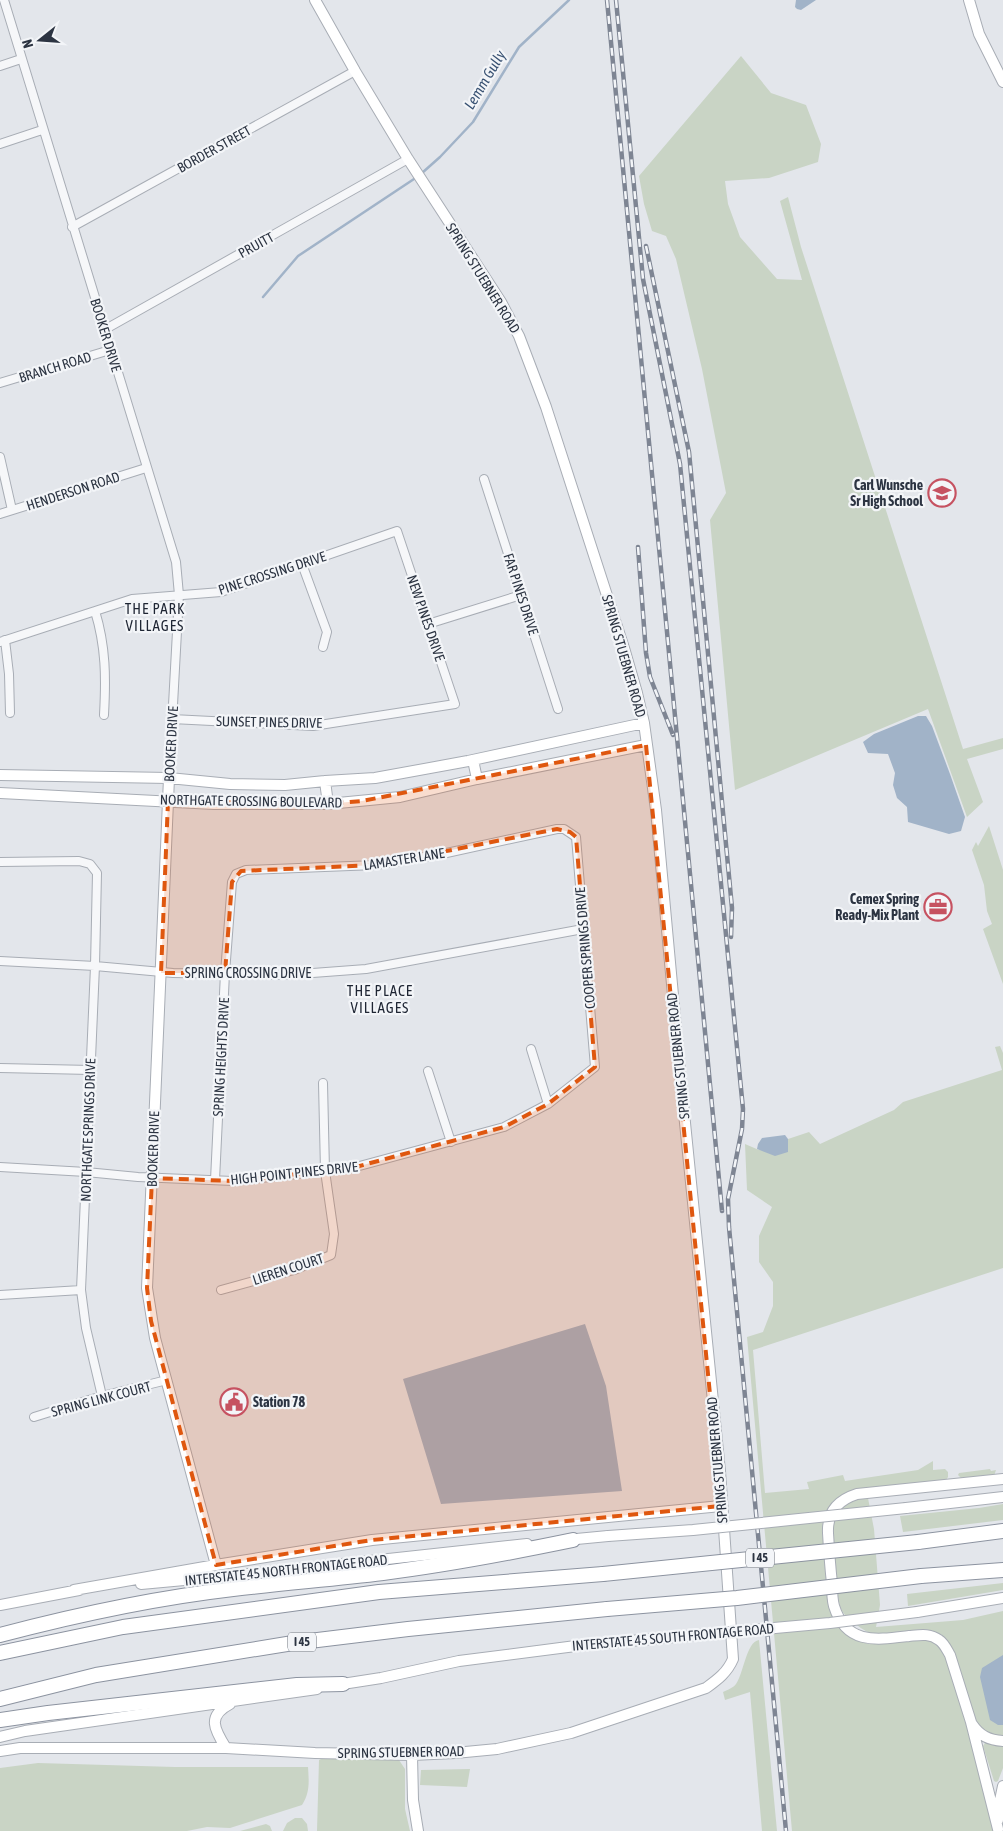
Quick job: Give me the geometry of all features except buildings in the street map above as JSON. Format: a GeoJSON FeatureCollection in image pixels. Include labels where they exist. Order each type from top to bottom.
{"type":"FeatureCollection","features":[{"type":"Feature","properties":{"kind":"highway","name":"I 45"},"geometry":{"type":"LineString","coordinates":[[0,1653],[124,1627],[379,1592],[603,1574],[918,1542],[1003,1531]]}},
{"type":"Feature","properties":{"kind":"highway"},"geometry":{"type":"LineString","coordinates":[[0,1635],[106,1610],[179,1597],[445,1564],[573,1540]]}},
{"type":"Feature","properties":{"kind":"highway","name":"I 45"},"geometry":{"type":"LineString","coordinates":[[0,1699],[96,1675],[293,1643],[408,1629],[737,1598],[921,1576],[1003,1570]]}},
{"type":"Feature","properties":{"kind":"highway"},"geometry":{"type":"LineString","coordinates":[[0,1720],[48,1712],[297,1685],[343,1684]]}},
{"type":"Feature","properties":{"kind":"main road","name":"SPRING STUEBNER ROAD"},"geometry":{"type":"LineString","coordinates":[[0,1751],[20,1748],[226,1748],[412,1755],[497,1749],[570,1733],[706,1688],[721,1677],[729,1668],[733,1659],[720,1471],[656,810],[644,723],[624,648],[527,353],[501,302],[408,160],[315,0]]}},
{"type":"Feature","properties":{"kind":"main road"},"geometry":{"type":"LineString","coordinates":[[970,0],[979,34],[1003,82]]}},
{"type":"Feature","properties":{"kind":"main road","name":"NORTHGATE CROSSING BOULEVARD"},"geometry":{"type":"LineString","coordinates":[[0,775],[169,778],[230,784],[285,785],[375,778],[473,760],[644,723]]}},
{"type":"Feature","properties":{"kind":"main road","name":"NORTHGATE CROSSING BOULEVARD"},"geometry":{"type":"LineString","coordinates":[[0,793],[214,804],[328,804],[400,797],[477,779],[646,745]]}},
{"type":"Feature","properties":{"kind":"main road"},"geometry":{"type":"LineString","coordinates":[[473,760],[477,779]]}},
{"type":"Feature","properties":{"kind":"main road","name":"BOOKER DRIVE"},"geometry":{"type":"LineString","coordinates":[[169,778],[147,1288],[151,1321],[216,1565]]}},
{"type":"Feature","properties":{"kind":"main road"},"geometry":{"type":"LineString","coordinates":[[325,781],[328,804]]}},
{"type":"Feature","properties":{"kind":"main road"},"geometry":{"type":"LineString","coordinates":[[999,1830],[950,1655],[939,1640],[924,1634],[866,1639],[856,1636],[847,1629],[838,1616],[833,1604],[828,1527],[832,1513],[838,1503],[857,1494],[1003,1479]]}},
{"type":"Feature","properties":{"kind":"main road"},"geometry":{"type":"LineString","coordinates":[[573,1540],[693,1530],[1003,1497]]}},
{"type":"Feature","properties":{"kind":"main road"},"geometry":{"type":"LineString","coordinates":[[74,1590],[372,1540],[721,1506]]}},
{"type":"Feature","properties":{"kind":"main road","name":"INTERSTATE 45 NORTH FRONTAGE ROAD"},"geometry":{"type":"LineString","coordinates":[[0,1605],[74,1590],[250,1574],[573,1540]]}},
{"type":"Feature","properties":{"kind":"main road","name":"INTERSTATE 45 SOUTH FRONTAGE ROAD"},"geometry":{"type":"LineString","coordinates":[[343,1684],[381,1678],[459,1661],[591,1644],[830,1623],[917,1612],[1003,1598]]}},
{"type":"Feature","properties":{"kind":"main road"},"geometry":{"type":"LineString","coordinates":[[0,1737],[25,1731],[298,1693],[343,1684]]}},
{"type":"Feature","properties":{"kind":"main road"},"geometry":{"type":"LineString","coordinates":[[226,1748],[215,1727],[215,1717],[221,1709],[235,1701]]}},
{"type":"Feature","properties":{"kind":"main road"},"geometry":{"type":"LineString","coordinates":[[970,1722],[983,1736],[1003,1741]]}},
{"type":"Feature","properties":{"kind":"main road"},"geometry":{"type":"LineString","coordinates":[[412,1755],[413,1800],[418,1831]]}},
{"type":"Feature","properties":{"kind":"main road"},"geometry":{"type":"LineString","coordinates":[[999,1830],[998,1810],[1003,1786]]}},
{"type":"Feature","properties":{"kind":"street","name":"BOOKER DRIVE"},"geometry":{"type":"LineString","coordinates":[[4,0],[42,130],[176,562],[179,595],[169,778]]}},
{"type":"Feature","properties":{"kind":"street"},"geometry":{"type":"LineString","coordinates":[[0,66],[21,59]]}},
{"type":"Feature","properties":{"kind":"street","name":"BORDER STREET"},"geometry":{"type":"LineString","coordinates":[[72,227],[355,71]]}},
{"type":"Feature","properties":{"kind":"street"},"geometry":{"type":"LineString","coordinates":[[0,144],[42,130]]}},
{"type":"Feature","properties":{"kind":"street","name":"PRUITT"},"geometry":{"type":"LineString","coordinates":[[104,330],[408,160]]}},
{"type":"Feature","properties":{"kind":"street","name":"BRANCH ROAD"},"geometry":{"type":"LineString","coordinates":[[0,383],[110,350]]}},
{"type":"Feature","properties":{"kind":"street"},"geometry":{"type":"LineString","coordinates":[[0,457],[12,510]]}},
{"type":"Feature","properties":{"kind":"street","name":"HENDERSON ROAD"},"geometry":{"type":"LineString","coordinates":[[0,514],[146,468]]}},
{"type":"Feature","properties":{"kind":"street","name":"FAR PINES DRIVE"},"geometry":{"type":"LineString","coordinates":[[484,479],[558,709]]}},
{"type":"Feature","properties":{"kind":"street","name":"PINE CROSSING DRIVE"},"geometry":{"type":"LineString","coordinates":[[2,641],[132,599],[221,592],[397,531]]}},
{"type":"Feature","properties":{"kind":"street","name":"NEW PINES DRIVE"},"geometry":{"type":"LineString","coordinates":[[397,531],[455,704]]}},
{"type":"Feature","properties":{"kind":"street"},"geometry":{"type":"LineString","coordinates":[[302,564],[327,632],[323,647]]}},
{"type":"Feature","properties":{"kind":"street"},"geometry":{"type":"LineString","coordinates":[[428,624],[521,596]]}},
{"type":"Feature","properties":{"kind":"street"},"geometry":{"type":"LineString","coordinates":[[95,611],[102,635],[107,674],[104,715]]}},
{"type":"Feature","properties":{"kind":"street"},"geometry":{"type":"LineString","coordinates":[[2,641],[10,674],[10,713]]}},
{"type":"Feature","properties":{"kind":"street","name":"SUNSET PINES DRIVE"},"geometry":{"type":"LineString","coordinates":[[172,719],[313,726],[455,704]]}},
{"type":"Feature","properties":{"kind":"street","name":"LAMASTER LANE"},"geometry":{"type":"LineString","coordinates":[[236,874],[246,870],[376,866],[557,829],[564,829],[570,832]]}},
{"type":"Feature","properties":{"kind":"street","name":"COOPER SPRINGS DRIVE"},"geometry":{"type":"LineString","coordinates":[[570,832],[576,837],[595,1066]]}},
{"type":"Feature","properties":{"kind":"street","name":"NORTHGATE SPRINGS DRIVE"},"geometry":{"type":"LineString","coordinates":[[0,862],[80,861],[90,864],[96,873],[95,966],[81,1290],[86,1328],[102,1396]]}},
{"type":"Feature","properties":{"kind":"street","name":"SPRING HEIGHTS DRIVE"},"geometry":{"type":"LineString","coordinates":[[215,1180],[225,973],[231,890],[236,874]]}},
{"type":"Feature","properties":{"kind":"street","name":"SPRING CROSSING DRIVE"},"geometry":{"type":"LineString","coordinates":[[0,961],[95,966],[161,973],[286,975],[366,968],[583,929]]}},
{"type":"Feature","properties":{"kind":"street"},"geometry":{"type":"LineString","coordinates":[[531,1049],[548,1104]]}},
{"type":"Feature","properties":{"kind":"street","name":"HIGH POINT PINES DRIVE"},"geometry":{"type":"LineString","coordinates":[[0,1167],[152,1178],[233,1181],[352,1168],[504,1127],[548,1104],[595,1066]]}},
{"type":"Feature","properties":{"kind":"street"},"geometry":{"type":"LineString","coordinates":[[0,1068],[91,1070]]}},
{"type":"Feature","properties":{"kind":"street"},"geometry":{"type":"LineString","coordinates":[[428,1071],[451,1142]]}},
{"type":"Feature","properties":{"kind":"street"},"geometry":{"type":"LineString","coordinates":[[323,1083],[325,1171]]}},
{"type":"Feature","properties":{"kind":"street","name":"LIEREN COURT"},"geometry":{"type":"LineString","coordinates":[[221,1290],[294,1270],[331,1255],[334,1234],[325,1171]]}},
{"type":"Feature","properties":{"kind":"street"},"geometry":{"type":"LineString","coordinates":[[0,1295],[81,1290]]}},
{"type":"Feature","properties":{"kind":"street","name":"SPRING LINK COURT"},"geometry":{"type":"LineString","coordinates":[[34,1417],[102,1396],[167,1380]]}},
{"type":"Feature","properties":{"kind":"highlighted area"},"geometry":{"type":"Polygon","coordinates":[[[646,745],[721,1506],[372,1540],[216,1565],[151,1321],[147,1288],[152,1178],[233,1181],[352,1168],[504,1127],[548,1104],[595,1067],[576,837],[570,832],[557,829],[376,865],[241,871],[232,882],[225,973],[161,973],[168,801],[323,804],[362,801],[646,745]]]}},
{"type":"Feature","properties":{"kind":"green space"},"geometry":{"type":"Polygon","coordinates":[[[741,56],[771,93],[806,105],[821,144],[818,162],[769,178],[725,181],[728,204],[740,237],[777,279],[802,280],[780,201],[788,197],[801,247],[963,749],[1003,738],[1003,749],[967,759],[983,802],[967,817],[928,709],[735,790],[710,520],[726,493],[702,369],[676,259],[666,236],[652,231],[644,204],[639,176],[741,56]]]}},
{"type":"Feature","properties":{"kind":"green space"},"geometry":{"type":"Polygon","coordinates":[[[989,826],[1003,870],[1003,984],[983,929],[992,924],[987,911],[984,885],[972,850],[976,842],[978,846],[989,826]]]}},
{"type":"Feature","properties":{"kind":"green space"},"geometry":{"type":"Polygon","coordinates":[[[1000,1046],[1003,1053],[1003,1268],[753,1350],[765,1493],[809,1489],[807,1482],[843,1475],[845,1481],[918,1470],[933,1461],[933,1470],[945,1469],[948,1472],[946,1480],[856,1489],[842,1495],[832,1504],[825,1516],[822,1531],[830,1604],[852,1637],[868,1644],[922,1638],[938,1646],[945,1655],[974,1747],[995,1831],[792,1831],[747,1337],[763,1332],[773,1306],[773,1282],[759,1262],[759,1236],[772,1207],[747,1190],[745,1144],[759,1150],[788,1152],[788,1139],[809,1132],[820,1144],[894,1110],[903,1102],[1002,1070],[995,1047],[1000,1046]]]}},
{"type":"Feature","properties":{"kind":"green space"},"geometry":{"type":"Polygon","coordinates":[[[990,1469],[991,1471],[996,1470],[994,1476],[962,1479],[958,1475],[959,1473],[990,1469]]]}},
{"type":"Feature","properties":{"kind":"green space"},"geometry":{"type":"Polygon","coordinates":[[[868,1498],[874,1529],[880,1605],[876,1627],[963,1620],[1003,1611],[1003,1736],[988,1733],[977,1723],[954,1652],[946,1639],[937,1632],[917,1630],[883,1634],[871,1633],[854,1623],[843,1612],[839,1602],[835,1574],[832,1523],[838,1512],[846,1505],[856,1500],[868,1498]]]}},
{"type":"Feature","properties":{"kind":"green space"},"geometry":{"type":"Polygon","coordinates":[[[1003,1504],[1003,1520],[903,1532],[900,1516],[1003,1504]]]}},
{"type":"Feature","properties":{"kind":"green space"},"geometry":{"type":"Polygon","coordinates":[[[1003,1583],[1003,1590],[908,1606],[907,1594],[1003,1583]]]}},
{"type":"Feature","properties":{"kind":"green space"},"geometry":{"type":"Polygon","coordinates":[[[759,1640],[777,1831],[762,1831],[750,1692],[725,1700],[723,1692],[736,1684],[751,1646],[759,1640]]]}},
{"type":"Feature","properties":{"kind":"green space"},"geometry":{"type":"Polygon","coordinates":[[[986,1741],[1003,1744],[1003,1768],[996,1782],[994,1781],[983,1746],[986,1741]]]}},
{"type":"Feature","properties":{"kind":"green space"},"geometry":{"type":"Polygon","coordinates":[[[325,1757],[399,1760],[405,1769],[405,1809],[410,1831],[317,1831],[319,1760],[325,1757]]]}},
{"type":"Feature","properties":{"kind":"green space"},"geometry":{"type":"Polygon","coordinates":[[[38,1763],[175,1767],[308,1767],[309,1778],[306,1796],[302,1805],[230,1828],[207,1827],[187,1831],[0,1831],[0,1768],[38,1763]]]}},
{"type":"Feature","properties":{"kind":"green space"},"geometry":{"type":"Polygon","coordinates":[[[470,1769],[467,1787],[420,1785],[421,1770],[470,1769]]]}},
{"type":"Feature","properties":{"kind":"green space"},"geometry":{"type":"Polygon","coordinates":[[[295,1818],[302,1818],[307,1824],[308,1831],[283,1831],[287,1823],[295,1818]]]}},
{"type":"Feature","properties":{"kind":"green space"},"geometry":{"type":"Polygon","coordinates":[[[266,1824],[270,1826],[272,1831],[240,1831],[266,1824]]]}},
{"type":"Feature","properties":{"kind":"water"},"geometry":{"type":"Polygon","coordinates":[[[796,0],[816,0],[801,10],[795,7],[796,0]]]}},
{"type":"Feature","properties":{"kind":"water"},"geometry":{"type":"Polygon","coordinates":[[[918,716],[926,716],[932,726],[950,774],[965,817],[961,831],[949,834],[908,822],[907,807],[897,798],[893,785],[895,773],[888,754],[868,753],[863,742],[874,734],[918,716]]]}},
{"type":"Feature","properties":{"kind":"water"},"geometry":{"type":"Polygon","coordinates":[[[785,1135],[788,1139],[788,1152],[775,1156],[757,1149],[762,1138],[785,1135]]]}},
{"type":"Feature","properties":{"kind":"water"},"geometry":{"type":"Polygon","coordinates":[[[585,1324],[606,1386],[622,1491],[441,1504],[403,1379],[585,1324]]]}},
{"type":"Feature","properties":{"kind":"water"},"geometry":{"type":"Polygon","coordinates":[[[1003,1655],[1003,1725],[998,1725],[990,1720],[980,1677],[982,1668],[1003,1655]]]}},
{"type":"Feature","properties":{"kind":"waterway","name":"Lemm Gully"},"geometry":{"type":"LineString","coordinates":[[422,173],[473,122],[519,47],[569,0]]}},
{"type":"Feature","properties":{"kind":"waterway","name":"Lemm Gully"},"geometry":{"type":"LineString","coordinates":[[263,297],[298,256],[414,179]]}},
{"type":"Feature","properties":{"kind":"railway"},"geometry":{"type":"LineString","coordinates":[[607,0],[722,1211]]}},
{"type":"Feature","properties":{"kind":"railway"},"geometry":{"type":"LineString","coordinates":[[616,0],[643,279],[680,464],[743,1109],[742,1129],[728,1199],[729,1227],[786,1831]]}},
{"type":"Feature","properties":{"kind":"railway"},"geometry":{"type":"LineString","coordinates":[[646,246],[689,452],[732,908],[731,937]]}},
{"type":"Feature","properties":{"kind":"railway"},"geometry":{"type":"LineString","coordinates":[[638,547],[646,653],[650,677],[673,735]]}},
{"type":"Feature","properties":{"kind":"place","name":"Carl Wunsche Sr High School"},"geometry":{"type":"Point","coordinates":[942,493]}},
{"type":"Feature","properties":{"kind":"place","name":"Cemex Spring Ready-Mix Plant"},"geometry":{"type":"Point","coordinates":[938,907]}},
{"type":"Feature","properties":{"kind":"place","name":"Station 78"},"geometry":{"type":"Point","coordinates":[234,1402]}},
{"type":"Feature","properties":{"kind":"district","name":"THE PARK VILLAGES"},"geometry":{"type":"Point","coordinates":[155,618]}},
{"type":"Feature","properties":{"kind":"district","name":"THE PLACE VILLAGES"},"geometry":{"type":"Point","coordinates":[380,1000]}}]}
